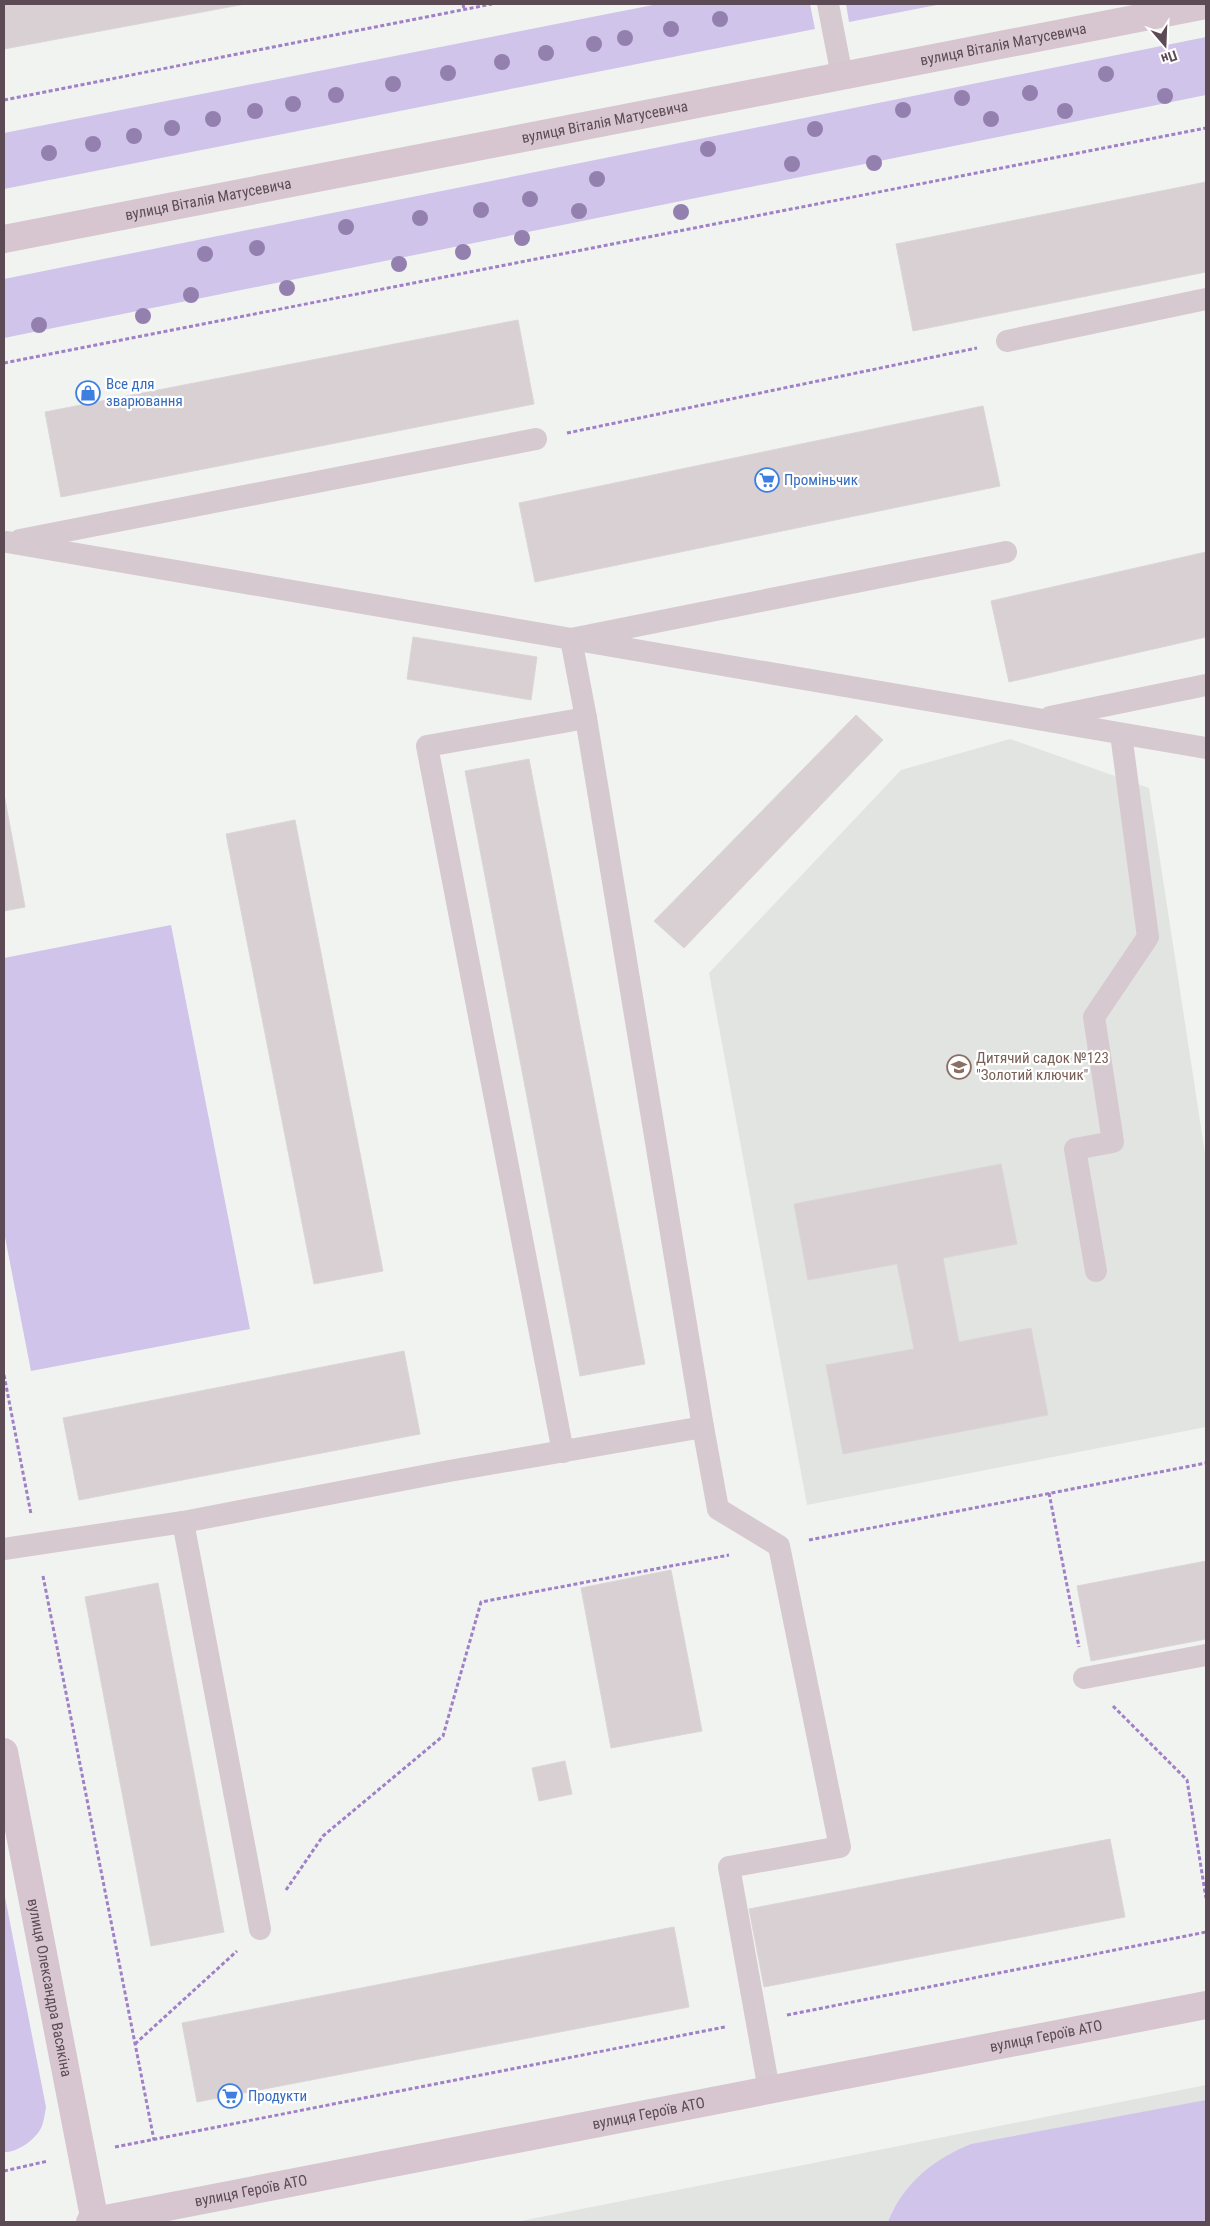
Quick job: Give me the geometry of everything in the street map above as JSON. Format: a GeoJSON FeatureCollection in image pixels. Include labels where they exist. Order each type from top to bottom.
{"type":"FeatureCollection","features":[{"type":"Feature","properties":{"kind":"street","name":"вулиця Віталія Матусевича"},"geometry":{"type":"LineString","coordinates":[[4,239],[1206,5]]}},
{"type":"Feature","properties":{"kind":"street","name":"вулиця Олександра Васякіна"},"geometry":{"type":"LineString","coordinates":[[4,1752],[82,2153],[93,2222]]}},
{"type":"Feature","properties":{"kind":"street","name":"вулиця Героїв АТО"},"geometry":{"type":"LineString","coordinates":[[93,2222],[1206,2005]]}},
{"type":"Feature","properties":{"kind":"lane"},"geometry":{"type":"LineString","coordinates":[[828,4],[842,76]]}},
{"type":"Feature","properties":{"kind":"lane"},"geometry":{"type":"LineString","coordinates":[[1007,341],[1206,299]]}},
{"type":"Feature","properties":{"kind":"lane"},"geometry":{"type":"LineString","coordinates":[[6,534],[536,439]]}},
{"type":"Feature","properties":{"kind":"lane"},"geometry":{"type":"LineString","coordinates":[[6,534],[571,639],[1206,748]]}},
{"type":"Feature","properties":{"kind":"lane"},"geometry":{"type":"LineString","coordinates":[[571,639],[1006,552]]}},
{"type":"Feature","properties":{"kind":"lane"},"geometry":{"type":"LineString","coordinates":[[571,639],[586,718],[718,1509],[779,1546],[840,1847],[729,1867],[769,2090]]}},
{"type":"Feature","properties":{"kind":"lane"},"geometry":{"type":"LineString","coordinates":[[1037,720],[1206,685]]}},
{"type":"Feature","properties":{"kind":"lane"},"geometry":{"type":"LineString","coordinates":[[563,1452],[427,746],[586,718]]}},
{"type":"Feature","properties":{"kind":"lane"},"geometry":{"type":"LineString","coordinates":[[1096,1271],[1076,1149],[1113,1142],[1094,1017],[1148,937],[1121,734]]}},
{"type":"Feature","properties":{"kind":"lane"},"geometry":{"type":"LineString","coordinates":[[4,1549],[183,1522],[439,1473],[703,1427]]}},
{"type":"Feature","properties":{"kind":"lane"},"geometry":{"type":"LineString","coordinates":[[183,1522],[260,1929]]}},
{"type":"Feature","properties":{"kind":"lane"},"geometry":{"type":"LineString","coordinates":[[1084,1678],[1206,1655]]}},
{"type":"Feature","properties":{"kind":"path"},"geometry":{"type":"LineString","coordinates":[[463,4],[464,9]]}},
{"type":"Feature","properties":{"kind":"path"},"geometry":{"type":"LineString","coordinates":[[4,100],[492,4]]}},
{"type":"Feature","properties":{"kind":"path"},"geometry":{"type":"LineString","coordinates":[[4,363],[1206,128]]}},
{"type":"Feature","properties":{"kind":"path"},"geometry":{"type":"LineString","coordinates":[[536,439],[1007,341]]}},
{"type":"Feature","properties":{"kind":"path"},"geometry":{"type":"LineString","coordinates":[[4,1374],[154,2140]]}},
{"type":"Feature","properties":{"kind":"path"},"geometry":{"type":"LineString","coordinates":[[136,2044],[260,1929],[323,1836],[443,1736],[481,1602],[1206,1463]]}},
{"type":"Feature","properties":{"kind":"path"},"geometry":{"type":"LineString","coordinates":[[4,2170],[82,2153],[1206,1932]]}},
{"type":"Feature","properties":{"kind":"shaded area"},"geometry":{"type":"Polygon","coordinates":[[[658,4],[810,4],[815,29],[4,189],[4,133],[658,4]]]}},
{"type":"Feature","properties":{"kind":"shaded area"},"geometry":{"type":"Polygon","coordinates":[[[846,4],[942,4],[849,22],[846,4]]]}},
{"type":"Feature","properties":{"kind":"shaded area"},"geometry":{"type":"Polygon","coordinates":[[[1206,37],[1206,95],[4,338],[4,279],[1206,37]]]}},
{"type":"Feature","properties":{"kind":"shaded area","name":"Дитячий садок №123 \"Золотий ключик\""},"geometry":{"type":"Polygon","coordinates":[[[1010,739],[1149,788],[1206,1160],[1206,1427],[807,1505],[709,973],[901,770],[1010,739]]]}},
{"type":"Feature","properties":{"kind":"shaded area"},"geometry":{"type":"Polygon","coordinates":[[[171,925],[250,1329],[31,1371],[4,1232],[4,958],[171,925]]]}},
{"type":"Feature","properties":{"kind":"shaded area"},"geometry":{"type":"Polygon","coordinates":[[[4,1892],[46,2107],[42,2126],[36,2136],[20,2148],[9,2152],[4,2152],[4,1892]]]}},
{"type":"Feature","properties":{"kind":"shaded area"},"geometry":{"type":"Polygon","coordinates":[[[1206,2085],[1206,2222],[516,2222],[1206,2085]]]}},
{"type":"Feature","properties":{"kind":"shaded area"},"geometry":{"type":"Polygon","coordinates":[[[1206,2100],[1206,2222],[888,2222],[902,2195],[921,2174],[945,2157],[971,2144],[1206,2100]]]}},
{"type":"Feature","properties":{"kind":"building"},"geometry":{"type":"Polygon","coordinates":[[[4,4],[245,4],[4,49],[4,4]]]}},
{"type":"Feature","properties":{"kind":"building"},"geometry":{"type":"Polygon","coordinates":[[[1206,182],[1206,272],[913,331],[896,244],[1206,182]]]}},
{"type":"Feature","properties":{"kind":"building"},"geometry":{"type":"Polygon","coordinates":[[[518,320],[534,404],[61,497],[45,412],[518,320]]]}},
{"type":"Feature","properties":{"kind":"building"},"geometry":{"type":"Polygon","coordinates":[[[983,406],[1000,486],[535,582],[519,503],[983,406]]]}},
{"type":"Feature","properties":{"kind":"building"},"geometry":{"type":"Polygon","coordinates":[[[1206,552],[1206,637],[1009,682],[991,601],[1206,552]]]}},
{"type":"Feature","properties":{"kind":"building"},"geometry":{"type":"Polygon","coordinates":[[[413,637],[537,657],[531,700],[407,679],[413,637]]]}},
{"type":"Feature","properties":{"kind":"building"},"geometry":{"type":"Polygon","coordinates":[[[856,715],[883,740],[684,948],[654,921],[856,715]]]}},
{"type":"Feature","properties":{"kind":"building"},"geometry":{"type":"Polygon","coordinates":[[[529,759],[645,1364],[580,1376],[465,771],[529,759]]]}},
{"type":"Feature","properties":{"kind":"building"},"geometry":{"type":"Polygon","coordinates":[[[4,794],[25,907],[4,911],[4,794]]]}},
{"type":"Feature","properties":{"kind":"building"},"geometry":{"type":"Polygon","coordinates":[[[295,820],[383,1271],[314,1284],[226,834],[295,820]]]}},
{"type":"Feature","properties":{"kind":"building"},"geometry":{"type":"Polygon","coordinates":[[[1001,1164],[1017,1244],[943,1258],[959,1342],[1031,1328],[1048,1415],[843,1454],[826,1365],[914,1349],[897,1264],[808,1280],[794,1204],[1001,1164]]]}},
{"type":"Feature","properties":{"kind":"building"},"geometry":{"type":"Polygon","coordinates":[[[404,1351],[420,1434],[79,1500],[63,1418],[404,1351]]]}},
{"type":"Feature","properties":{"kind":"building"},"geometry":{"type":"Polygon","coordinates":[[[1206,1561],[1206,1639],[1091,1661],[1077,1586],[1206,1561]]]}},
{"type":"Feature","properties":{"kind":"building"},"geometry":{"type":"Polygon","coordinates":[[[671,1570],[702,1731],[611,1748],[581,1588],[671,1570]]]}},
{"type":"Feature","properties":{"kind":"building"},"geometry":{"type":"Polygon","coordinates":[[[158,1583],[224,1932],[151,1946],[85,1597],[158,1583]]]}},
{"type":"Feature","properties":{"kind":"building"},"geometry":{"type":"Polygon","coordinates":[[[565,1761],[572,1794],[539,1801],[532,1768],[565,1761]]]}},
{"type":"Feature","properties":{"kind":"building"},"geometry":{"type":"Polygon","coordinates":[[[1110,1839],[1125,1917],[764,1987],[749,1909],[1110,1839]]]}},
{"type":"Feature","properties":{"kind":"building"},"geometry":{"type":"Polygon","coordinates":[[[674,1927],[689,2007],[197,2102],[182,2023],[674,1927]]]}},
{"type":"Feature","properties":{"kind":"place","name":"Все для зварювання"},"geometry":{"type":"Point","coordinates":[88,393]}},
{"type":"Feature","properties":{"kind":"place","name":"Проміньчик"},"geometry":{"type":"Point","coordinates":[767,480]}},
{"type":"Feature","properties":{"kind":"place","name":"Дитячий садок №123 \"Золотий ключик\""},"geometry":{"type":"Point","coordinates":[959,1067]}},
{"type":"Feature","properties":{"kind":"place","name":"Продукти"},"geometry":{"type":"Point","coordinates":[230,2096]}}]}
